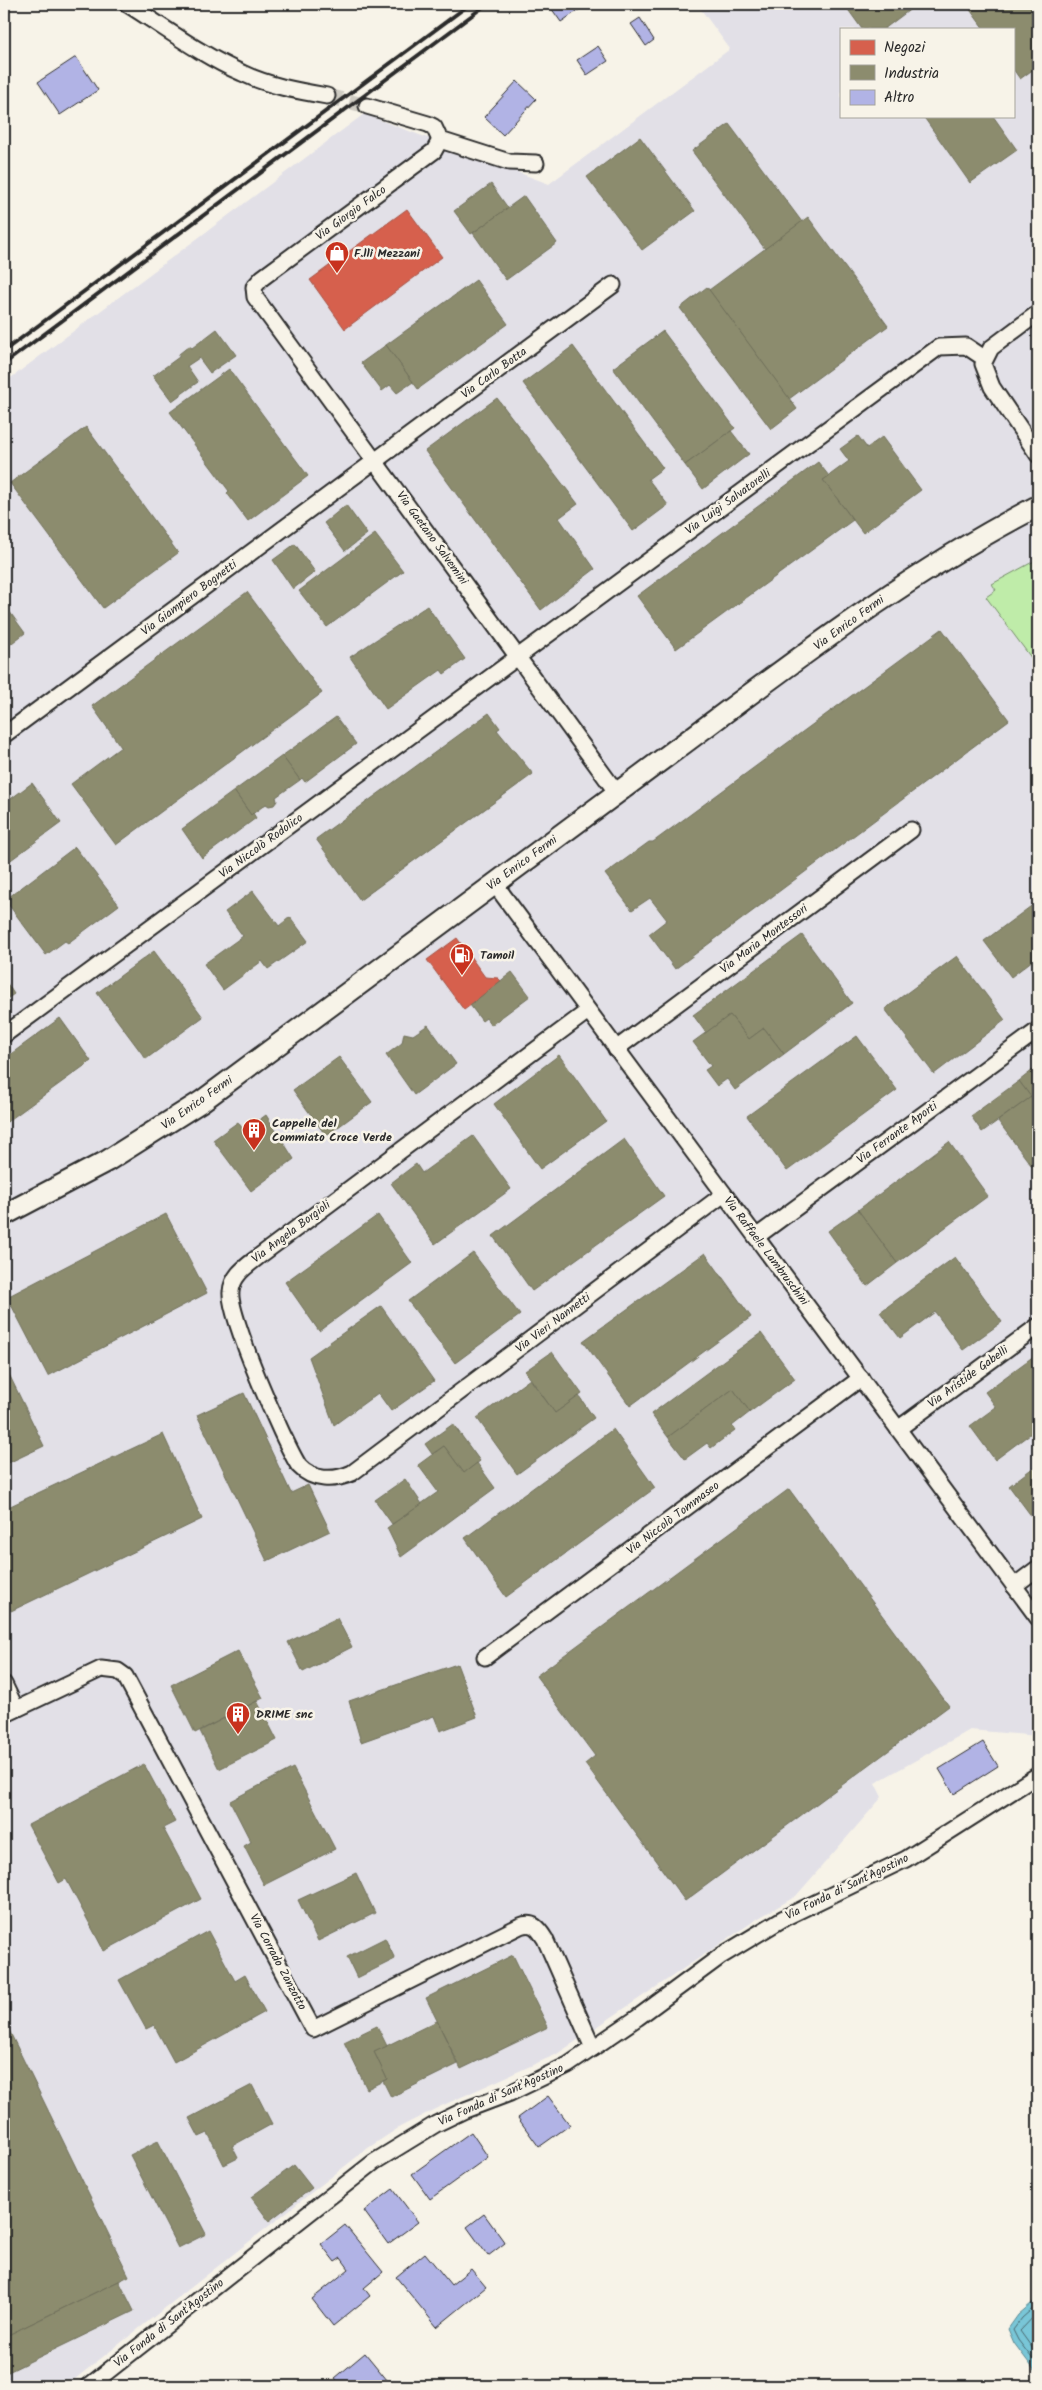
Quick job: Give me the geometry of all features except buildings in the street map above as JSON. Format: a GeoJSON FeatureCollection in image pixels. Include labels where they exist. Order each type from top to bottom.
{"type":"FeatureCollection","features":[{"type":"Feature","properties":{"kind":"street"},"geometry":{"type":"LineString","coordinates":[[127,4],[210,56],[243,74],[288,89],[327,96]]}},
{"type":"Feature","properties":{"kind":"street"},"geometry":{"type":"LineString","coordinates":[[368,106],[428,124],[434,128],[440,140],[510,162],[536,163]]}},
{"type":"Feature","properties":{"kind":"street","name":"Via Giorgio Falco"},"geometry":{"type":"LineString","coordinates":[[258,282],[434,152],[440,140]]}},
{"type":"Feature","properties":{"kind":"street","name":"Via Gaetano Salvemini"},"geometry":{"type":"LineString","coordinates":[[258,282],[254,292],[257,301],[617,793]]}},
{"type":"Feature","properties":{"kind":"street","name":"Via Carlo Botta"},"geometry":{"type":"LineString","coordinates":[[375,460],[613,286]]}},
{"type":"Feature","properties":{"kind":"street"},"geometry":{"type":"LineString","coordinates":[[1038,313],[991,348],[984,358],[983,370],[1038,455]]}},
{"type":"Feature","properties":{"kind":"street","name":"Via Luigi Salvatorelli"},"geometry":{"type":"LineString","coordinates":[[518,657],[939,347],[966,346],[984,358]]}},
{"type":"Feature","properties":{"kind":"street","name":"Via Giampiero Bognetti"},"geometry":{"type":"LineString","coordinates":[[4,735],[375,460]]}},
{"type":"Feature","properties":{"kind":"street","name":"Via Enrico Fermi"},"geometry":{"type":"LineString","coordinates":[[4,1214],[106,1161],[181,1115],[494,883],[898,588],[952,553],[1038,506]]}},
{"type":"Feature","properties":{"kind":"street","name":"Via Niccolò Rodolico"},"geometry":{"type":"LineString","coordinates":[[4,1035],[518,657]]}},
{"type":"Feature","properties":{"kind":"street","name":"Via Maria Montessori"},"geometry":{"type":"LineString","coordinates":[[616,1048],[911,830]]}},
{"type":"Feature","properties":{"kind":"street","name":"Via Raffaele Lambruschini"},"geometry":{"type":"LineString","coordinates":[[494,883],[1038,1618]]}},
{"type":"Feature","properties":{"kind":"street","name":"Via Angela Borgioli"},"geometry":{"type":"LineString","coordinates":[[382,1452],[352,1473],[336,1478],[313,1477],[299,1466],[238,1326],[231,1302],[236,1276],[252,1262],[588,1011]]}},
{"type":"Feature","properties":{"kind":"street","name":"Via Ferrante Aporti"},"geometry":{"type":"LineString","coordinates":[[756,1237],[1038,1030]]}},
{"type":"Feature","properties":{"kind":"street","name":"Via Vieri Nannetti"},"geometry":{"type":"LineString","coordinates":[[382,1452],[724,1194]]}},
{"type":"Feature","properties":{"kind":"street","name":"Via Aristide Gabelli"},"geometry":{"type":"LineString","coordinates":[[898,1429],[1038,1326]]}},
{"type":"Feature","properties":{"kind":"street","name":"Via Niccolò Tommaseo"},"geometry":{"type":"LineString","coordinates":[[485,1657],[860,1378]]}},
{"type":"Feature","properties":{"kind":"street"},"geometry":{"type":"LineString","coordinates":[[1014,1586],[1038,1568]]}},
{"type":"Feature","properties":{"kind":"street","name":"Via Corrado Zanzotto"},"geometry":{"type":"LineString","coordinates":[[10,1712],[101,1669],[118,1671],[125,1676],[313,2029],[520,1926],[528,1924],[536,1927],[545,1939],[593,2048]]}},
{"type":"Feature","properties":{"kind":"street"},"geometry":{"type":"LineString","coordinates":[[4,1684],[10,1712]]}},
{"type":"Feature","properties":{"kind":"street","name":"Via Fonda di Sant'Agostino"},"geometry":{"type":"LineString","coordinates":[[89,2386],[374,2162],[436,2124],[539,2079],[593,2048],[729,1951],[784,1918],[906,1859],[1038,1775]]}},
{"type":"Feature","properties":{"kind":"shaded area"},"geometry":{"type":"Polygon","coordinates":[[[697,4],[1038,4],[1038,1736],[970,1730],[875,1783],[882,1797],[796,1896],[757,1919],[557,2054],[439,2107],[400,2127],[368,2148],[66,2386],[4,2386],[4,383],[364,114],[549,184],[730,49],[697,4]]]}},
{"type":"Feature","properties":{"kind":"green space"},"geometry":{"type":"Polygon","coordinates":[[[1038,559],[1038,667],[986,597],[996,590],[992,584],[1038,559]]]}},
{"type":"Feature","properties":{"kind":"water"},"geometry":{"type":"Polygon","coordinates":[[[1038,2298],[1038,2375],[1014,2343],[1008,2329],[1018,2315],[1038,2298]]]}},
{"type":"Feature","properties":{"kind":"tunnel"},"geometry":{"type":"LineString","coordinates":[[327,96],[367,106]]}},
{"type":"Feature","properties":{"kind":"railway"},"geometry":{"type":"LineString","coordinates":[[4,351],[470,4]]}},
{"type":"Feature","properties":{"kind":"railway"},"geometry":{"type":"LineString","coordinates":[[4,364],[487,4]]}},
{"type":"Feature","properties":{"kind":"place","name":"F.lli Mezzani"},"geometry":{"type":"Point","coordinates":[337,274]}},
{"type":"Feature","properties":{"kind":"place","name":"Tamoil"},"geometry":{"type":"Point","coordinates":[462,976]}},
{"type":"Feature","properties":{"kind":"place","name":"Cappelle del Commiato Croce Verde"},"geometry":{"type":"Point","coordinates":[254,1151]}},
{"type":"Feature","properties":{"kind":"place","name":"DRIME snc"},"geometry":{"type":"Point","coordinates":[238,1735]}}]}
